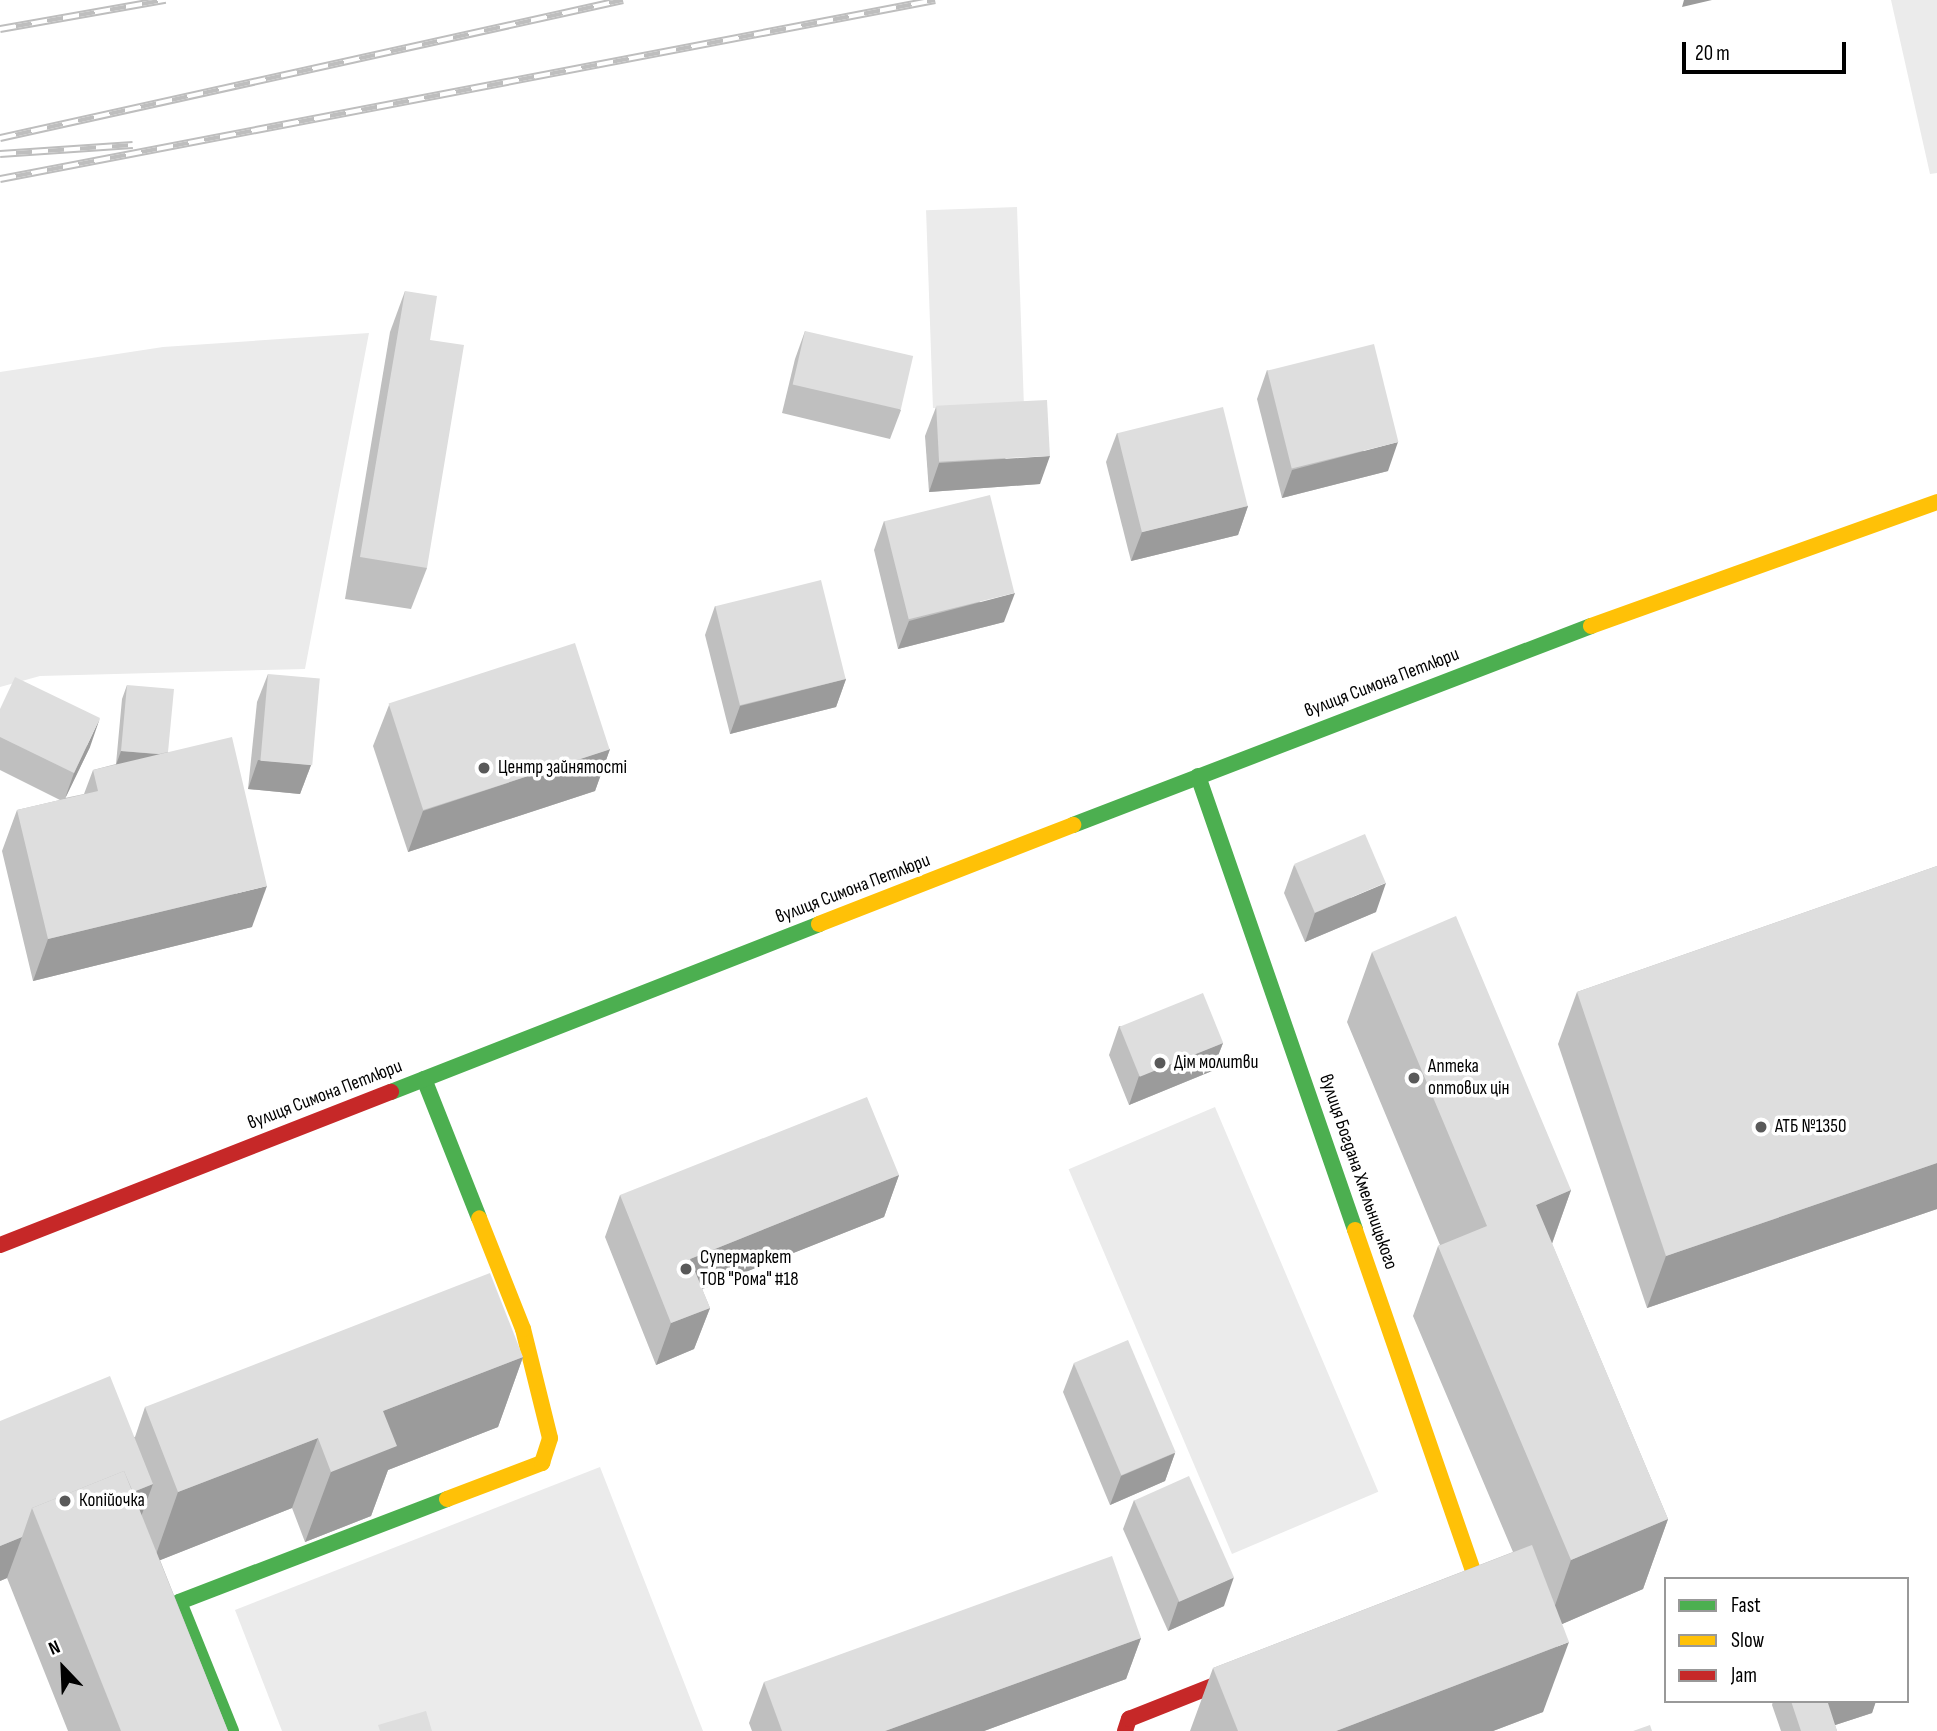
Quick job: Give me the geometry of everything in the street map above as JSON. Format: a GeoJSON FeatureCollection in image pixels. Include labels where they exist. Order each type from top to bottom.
{"type":"FeatureCollection","features":[{"type":"Feature","properties":{"kind":"main road","name":"вулиця Симона Петлюри"},"geometry":{"type":"LineString","coordinates":[[0,1245],[1198,776],[1723,575],[1937,502]]}},
{"type":"Feature","properties":{"kind":"main road","name":"вулиця Богдана Хмельницького"},"geometry":{"type":"LineString","coordinates":[[1198,776],[1476,1583],[1425,1603]]}},
{"type":"Feature","properties":{"kind":"main road"},"geometry":{"type":"LineString","coordinates":[[231,1731],[179,1602],[542,1463],[550,1438],[523,1329],[424,1079]]}},
{"type":"Feature","properties":{"kind":"main road"},"geometry":{"type":"LineString","coordinates":[[1125,1731],[1129,1718],[1270,1663]]}},
{"type":"Feature","properties":{"kind":"shaded area"},"geometry":{"type":"Polygon","coordinates":[[[1891,0],[1937,0],[1937,173],[1930,174],[1891,0]]]}},
{"type":"Feature","properties":{"kind":"shaded area"},"geometry":{"type":"Polygon","coordinates":[[[1017,207],[1024,405],[933,408],[926,210],[1017,207]]]}},
{"type":"Feature","properties":{"kind":"shaded area"},"geometry":{"type":"Polygon","coordinates":[[[369,333],[305,669],[40,676],[0,687],[0,372],[163,347],[369,333]]]}},
{"type":"Feature","properties":{"kind":"shaded area"},"geometry":{"type":"Polygon","coordinates":[[[1215,1107],[1378,1492],[1232,1554],[1069,1169],[1215,1107]]]}},
{"type":"Feature","properties":{"kind":"shaded area"},"geometry":{"type":"Polygon","coordinates":[[[600,1467],[703,1731],[282,1731],[235,1610],[600,1467]]]}},
{"type":"Feature","properties":{"kind":"building"},"geometry":{"type":"Polygon","coordinates":[[[405,291],[437,296],[430,340],[464,345],[427,568],[360,557],[405,291]]]}},
{"type":"Feature","properties":{"kind":"building"},"geometry":{"type":"Polygon","coordinates":[[[805,331],[913,356],[901,410],[793,385],[805,331]]]}},
{"type":"Feature","properties":{"kind":"building"},"geometry":{"type":"Polygon","coordinates":[[[1374,344],[1398,442],[1292,469],[1267,371],[1374,344]]]}},
{"type":"Feature","properties":{"kind":"building"},"geometry":{"type":"Polygon","coordinates":[[[1047,400],[1050,456],[939,462],[936,406],[1047,400]]]}},
{"type":"Feature","properties":{"kind":"building"},"geometry":{"type":"Polygon","coordinates":[[[1223,407],[1248,506],[1142,532],[1117,433],[1223,407]]]}},
{"type":"Feature","properties":{"kind":"building"},"geometry":{"type":"Polygon","coordinates":[[[990,495],[1014,593],[909,619],[884,521],[990,495]]]}},
{"type":"Feature","properties":{"kind":"building"},"geometry":{"type":"Polygon","coordinates":[[[821,580],[846,679],[740,705],[715,606],[821,580]]]}},
{"type":"Feature","properties":{"kind":"building"},"geometry":{"type":"Polygon","coordinates":[[[575,643],[610,750],[423,810],[389,704],[575,643]]]}},
{"type":"Feature","properties":{"kind":"building"},"geometry":{"type":"Polygon","coordinates":[[[268,674],[320,679],[312,765],[260,761],[268,674]]]}},
{"type":"Feature","properties":{"kind":"building"},"geometry":{"type":"Polygon","coordinates":[[[15,677],[100,718],[74,773],[0,737],[0,709],[15,677]]]}},
{"type":"Feature","properties":{"kind":"building"},"geometry":{"type":"Polygon","coordinates":[[[127,685],[174,689],[168,752],[159,754],[121,751],[127,685]]]}},
{"type":"Feature","properties":{"kind":"building"},"geometry":{"type":"Polygon","coordinates":[[[232,737],[267,886],[48,939],[17,810],[98,791],[93,770],[232,737]]]}},
{"type":"Feature","properties":{"kind":"building"},"geometry":{"type":"Polygon","coordinates":[[[1365,834],[1386,883],[1315,913],[1294,864],[1365,834]]]}},
{"type":"Feature","properties":{"kind":"building","name":"АТБ №1350"},"geometry":{"type":"Polygon","coordinates":[[[1937,866],[1937,1163],[1666,1256],[1577,992],[1937,866]]]}},
{"type":"Feature","properties":{"kind":"building"},"geometry":{"type":"Polygon","coordinates":[[[1456,916],[1571,1190],[1536,1205],[1668,1519],[1571,1560],[1438,1246],[1487,1226],[1372,952],[1456,916]]]}},
{"type":"Feature","properties":{"kind":"building"},"geometry":{"type":"Polygon","coordinates":[[[1203,993],[1223,1043],[1140,1077],[1120,1027],[1203,993]]]}},
{"type":"Feature","properties":{"kind":"building"},"geometry":{"type":"Polygon","coordinates":[[[867,1097],[899,1175],[690,1259],[710,1308],[671,1323],[620,1195],[867,1097]]]}},
{"type":"Feature","properties":{"kind":"building"},"geometry":{"type":"Polygon","coordinates":[[[490,1273],[523,1357],[383,1411],[397,1446],[331,1472],[318,1438],[178,1492],[145,1407],[490,1273]]]}},
{"type":"Feature","properties":{"kind":"building"},"geometry":{"type":"Polygon","coordinates":[[[1128,1340],[1176,1452],[1121,1475],[1074,1363],[1128,1340]]]}},
{"type":"Feature","properties":{"kind":"building"},"geometry":{"type":"Polygon","coordinates":[[[110,1376],[153,1484],[133,1492],[124,1471],[32,1508],[22,1537],[0,1546],[0,1421],[110,1376]]]}},
{"type":"Feature","properties":{"kind":"building"},"geometry":{"type":"Polygon","coordinates":[[[124,1471],[228,1731],[121,1731],[32,1508],[124,1471]]]}},
{"type":"Feature","properties":{"kind":"building"},"geometry":{"type":"Polygon","coordinates":[[[1189,1476],[1234,1577],[1179,1602],[1134,1500],[1189,1476]]]}},
{"type":"Feature","properties":{"kind":"building"},"geometry":{"type":"Polygon","coordinates":[[[1532,1545],[1569,1642],[1336,1731],[1238,1731],[1213,1668],[1532,1545]]]}},
{"type":"Feature","properties":{"kind":"building"},"geometry":{"type":"Polygon","coordinates":[[[1112,1556],[1141,1638],[885,1731],[782,1731],[764,1682],[1112,1556]]]}},
{"type":"Feature","properties":{"kind":"building"},"geometry":{"type":"Polygon","coordinates":[[[1792,1703],[1828,1703],[1837,1731],[1801,1731],[1792,1703]]]}},
{"type":"Feature","properties":{"kind":"building"},"geometry":{"type":"Polygon","coordinates":[[[426,1711],[432,1731],[380,1731],[378,1725],[426,1711]]]}},
{"type":"Feature","properties":{"kind":"building"},"geometry":{"type":"Polygon","coordinates":[[[1650,1725],[1652,1731],[1633,1731],[1650,1725]]]}},
{"type":"Feature","properties":{"kind":"railway"},"geometry":{"type":"LineString","coordinates":[[0,29],[165,0]]}},
{"type":"Feature","properties":{"kind":"railway"},"geometry":{"type":"LineString","coordinates":[[0,138],[623,0]]}},
{"type":"Feature","properties":{"kind":"railway"},"geometry":{"type":"LineString","coordinates":[[0,179],[935,0]]}},
{"type":"Feature","properties":{"kind":"railway"},"geometry":{"type":"LineString","coordinates":[[0,154],[133,145]]}},
{"type":"Feature","properties":{"kind":"traffic: fast"},"geometry":{"type":"LineString","coordinates":[[1073,825],[1591,626]]}},
{"type":"Feature","properties":{"kind":"traffic: fast"},"geometry":{"type":"LineString","coordinates":[[1198,776],[1355,1230]]}},
{"type":"Feature","properties":{"kind":"traffic: fast"},"geometry":{"type":"LineString","coordinates":[[391,1092],[819,924]]}},
{"type":"Feature","properties":{"kind":"traffic: fast"},"geometry":{"type":"LineString","coordinates":[[424,1079],[479,1218]]}},
{"type":"Feature","properties":{"kind":"traffic: fast"},"geometry":{"type":"LineString","coordinates":[[231,1731],[179,1602],[447,1499]]}},
{"type":"Feature","properties":{"kind":"traffic: slow"},"geometry":{"type":"LineString","coordinates":[[1591,626],[1937,502]]}},
{"type":"Feature","properties":{"kind":"traffic: slow"},"geometry":{"type":"LineString","coordinates":[[819,924],[1073,825]]}},
{"type":"Feature","properties":{"kind":"traffic: slow"},"geometry":{"type":"LineString","coordinates":[[447,1499],[542,1463],[550,1438],[523,1329],[479,1218]]}},
{"type":"Feature","properties":{"kind":"traffic: slow"},"geometry":{"type":"LineString","coordinates":[[1355,1230],[1477,1583],[1442,1596]]}},
{"type":"Feature","properties":{"kind":"traffic: jam"},"geometry":{"type":"LineString","coordinates":[[0,1245],[391,1092]]}},
{"type":"Feature","properties":{"kind":"traffic: jam"},"geometry":{"type":"LineString","coordinates":[[1125,1731],[1129,1719],[1255,1669]]}},
{"type":"Feature","properties":{"kind":"place","name":"Центр зайнятості"},"geometry":{"type":"Point","coordinates":[484,768]}},
{"type":"Feature","properties":{"kind":"place","name":"Дім молитви"},"geometry":{"type":"Point","coordinates":[1160,1063]}},
{"type":"Feature","properties":{"kind":"place","name":"Аптека оптових цін"},"geometry":{"type":"Point","coordinates":[1414,1078]}},
{"type":"Feature","properties":{"kind":"place","name":"АТБ №1350"},"geometry":{"type":"Point","coordinates":[1761,1127]}},
{"type":"Feature","properties":{"kind":"place","name":"Супермаркет ТОВ \"Рома\" #18"},"geometry":{"type":"Point","coordinates":[686,1269]}},
{"type":"Feature","properties":{"kind":"place","name":"Копійочка"},"geometry":{"type":"Point","coordinates":[65,1501]}}]}
